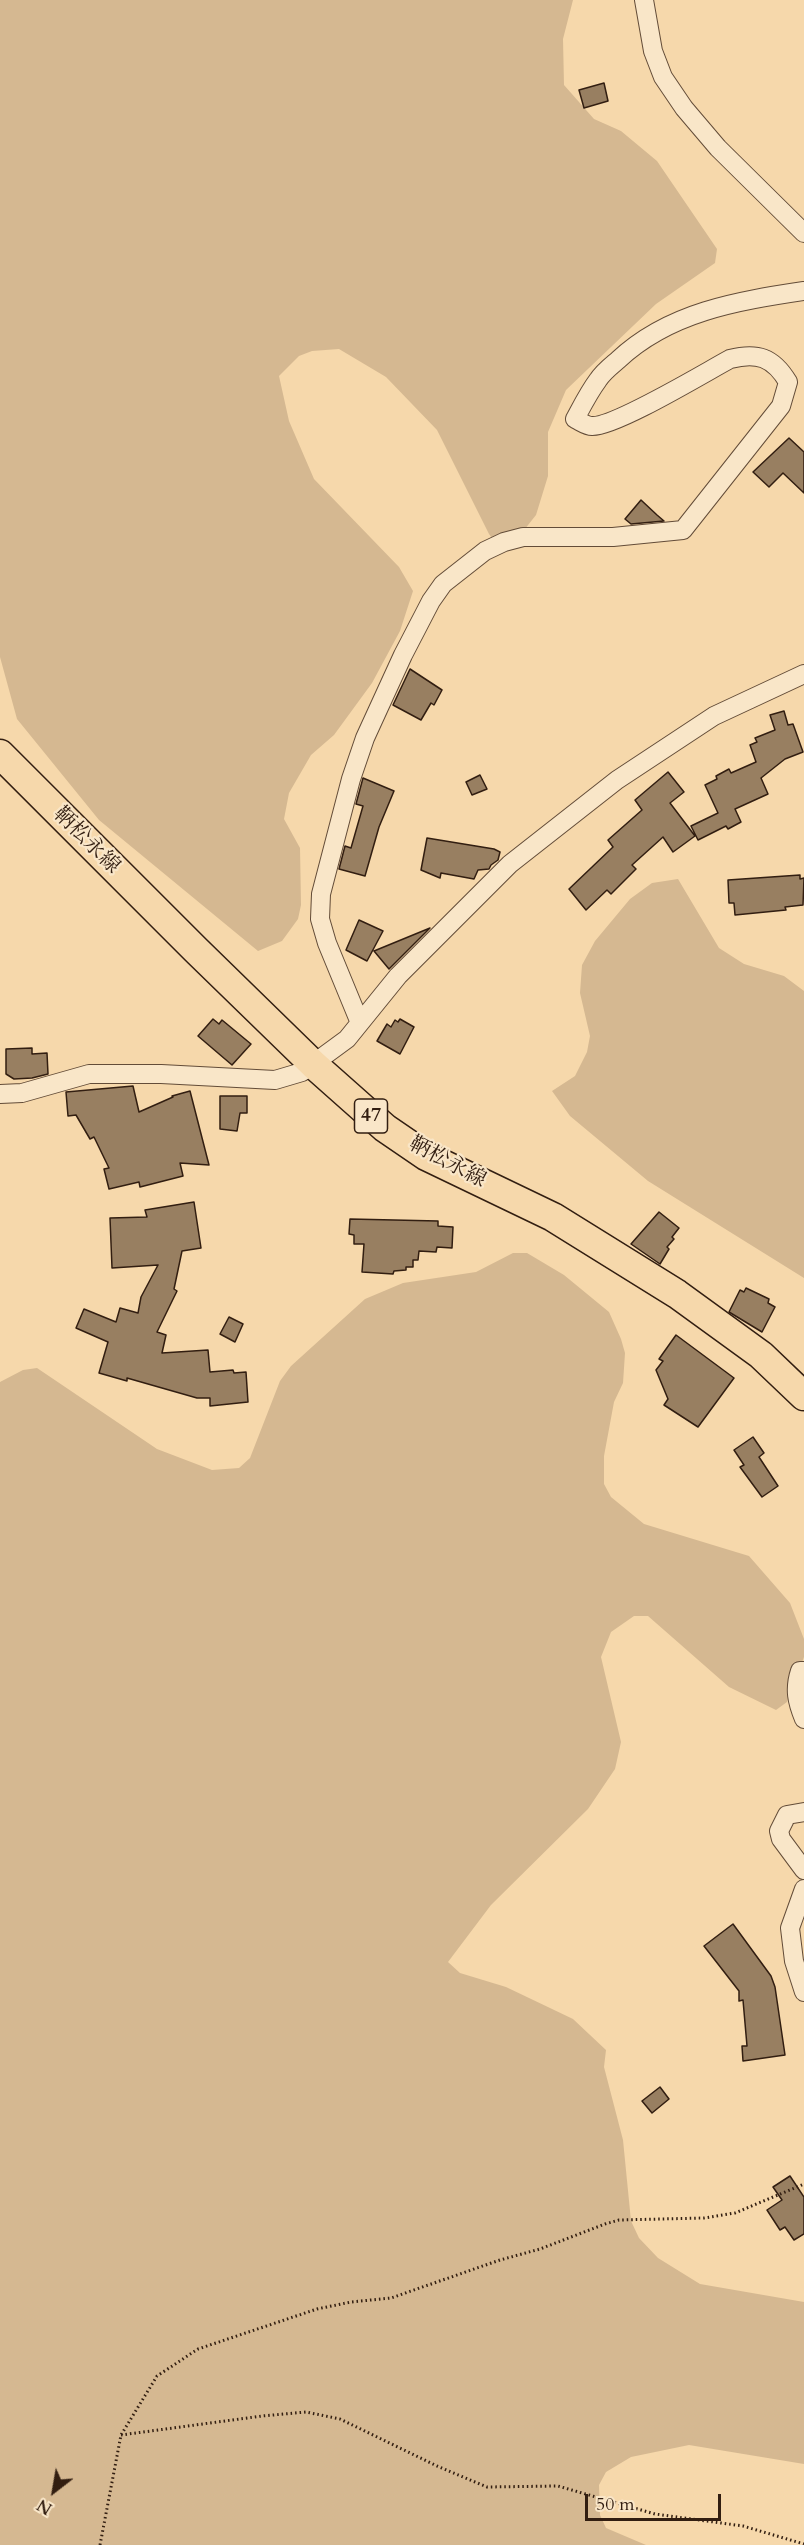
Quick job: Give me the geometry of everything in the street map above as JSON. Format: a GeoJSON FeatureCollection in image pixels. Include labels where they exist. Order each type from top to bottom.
{"type":"FeatureCollection","features":[{"type":"Feature","properties":{"kind":"main road","name":"鞆松永線"},"geometry":{"type":"LineString","coordinates":[[0,754],[314,1065],[384,1128],[426,1156],[553,1217],[677,1294],[761,1355],[804,1396]]}},
{"type":"Feature","properties":{"kind":"street"},"geometry":{"type":"LineString","coordinates":[[644,0],[653,51],[663,77],[684,108],[718,148],[804,233]]}},
{"type":"Feature","properties":{"kind":"street"},"geometry":{"type":"LineString","coordinates":[[360,1023],[327,944],[320,919],[321,894],[351,779],[365,738],[431,601],[443,584],[485,551],[504,542],[523,537],[613,537],[683,530],[781,406],[788,382],[781,370],[760,356],[730,359],[627,415],[590,426],[575,419],[599,378],[627,351],[655,332],[694,313],[752,299],[804,291]]}},
{"type":"Feature","properties":{"kind":"street"},"geometry":{"type":"LineString","coordinates":[[0,1094],[22,1093],[88,1074],[160,1074],[275,1080],[302,1072],[347,1039],[398,976],[510,864],[617,780],[714,716],[804,674]]}},
{"type":"Feature","properties":{"kind":"street"},"geometry":{"type":"LineString","coordinates":[[804,1671],[800,1671],[795,1684],[797,1703],[804,1719]]}},
{"type":"Feature","properties":{"kind":"street"},"geometry":{"type":"LineString","coordinates":[[804,1812],[787,1815],[779,1831],[781,1839],[804,1870]]}},
{"type":"Feature","properties":{"kind":"street"},"geometry":{"type":"LineString","coordinates":[[804,1889],[790,1928],[794,1961],[804,1992]]}},
{"type":"Feature","properties":{"kind":"path"},"geometry":{"type":"LineString","coordinates":[[100,2545],[121,2435],[158,2376],[198,2349],[317,2309],[351,2302],[391,2298],[500,2260],[540,2249],[618,2220],[704,2218],[735,2213],[804,2184]]}},
{"type":"Feature","properties":{"kind":"path"},"geometry":{"type":"LineString","coordinates":[[121,2435],[306,2412],[340,2419],[437,2466],[487,2487],[558,2486],[655,2514],[743,2526],[804,2544]]}},
{"type":"Feature","properties":{"kind":"shaded area"},"geometry":{"type":"Polygon","coordinates":[[[0,0],[573,0],[563,39],[564,85],[594,119],[621,131],[657,161],[717,249],[715,263],[656,304],[566,390],[548,432],[548,476],[536,515],[509,549],[497,545],[489,534],[437,430],[386,377],[339,349],[312,351],[299,356],[279,376],[289,421],[314,479],[399,567],[413,591],[400,631],[372,683],[334,735],[311,755],[289,793],[284,819],[300,848],[301,905],[298,919],[282,941],[258,951],[99,820],[17,719],[0,657],[0,0]]]}},
{"type":"Feature","properties":{"kind":"shaded area"},"geometry":{"type":"Polygon","coordinates":[[[678,879],[719,948],[744,964],[784,976],[804,991],[804,1278],[648,1181],[570,1116],[552,1091],[575,1076],[587,1052],[590,1036],[580,993],[582,965],[595,941],[630,899],[652,883],[678,879]]]}},
{"type":"Feature","properties":{"kind":"shaded area"},"geometry":{"type":"Polygon","coordinates":[[[513,1253],[527,1253],[564,1275],[609,1312],[621,1339],[625,1353],[623,1383],[614,1402],[604,1456],[604,1484],[611,1497],[644,1524],[749,1556],[790,1603],[804,1639],[804,1657],[787,1702],[776,1710],[729,1687],[648,1616],[634,1616],[611,1632],[601,1657],[621,1742],[615,1769],[588,1809],[491,1905],[448,1962],[460,1973],[506,1987],[573,2019],[606,2050],[604,2067],[623,2140],[631,2221],[639,2238],[658,2258],[700,2284],[804,2302],[804,2464],[689,2445],[631,2457],[606,2472],[599,2485],[600,2515],[606,2528],[646,2545],[0,2545],[0,1382],[23,1370],[37,1368],[157,1449],[212,1470],[239,1468],[250,1458],[280,1381],[291,1366],[365,1299],[403,1283],[476,1272],[513,1253]]]}},
{"type":"Feature","properties":{"kind":"building"},"geometry":{"type":"Polygon","coordinates":[[[604,83],[608,101],[584,108],[579,90],[604,83]]]}},
{"type":"Feature","properties":{"kind":"building"},"geometry":{"type":"Polygon","coordinates":[[[789,438],[804,452],[804,493],[783,473],[769,487],[753,472],[789,438]]]}},
{"type":"Feature","properties":{"kind":"building"},"geometry":{"type":"Polygon","coordinates":[[[641,500],[664,521],[631,524],[625,519],[641,500]]]}},
{"type":"Feature","properties":{"kind":"building"},"geometry":{"type":"Polygon","coordinates":[[[410,669],[442,690],[434,705],[431,703],[421,720],[393,705],[410,669]]]}},
{"type":"Feature","properties":{"kind":"building"},"geometry":{"type":"Polygon","coordinates":[[[784,711],[788,725],[793,724],[803,752],[785,759],[761,778],[768,794],[735,809],[741,822],[728,829],[726,826],[698,840],[691,826],[718,813],[705,785],[729,769],[731,773],[756,762],[750,745],[757,742],[755,738],[775,730],[770,715],[784,711]]]}},
{"type":"Feature","properties":{"kind":"building"},"geometry":{"type":"Polygon","coordinates":[[[668,772],[684,792],[670,803],[695,836],[673,852],[663,837],[632,865],[636,869],[611,894],[607,890],[586,910],[569,889],[613,847],[608,840],[642,810],[635,800],[668,772]]]}},
{"type":"Feature","properties":{"kind":"building"},"geometry":{"type":"Polygon","coordinates":[[[480,775],[487,789],[472,795],[466,782],[480,775]]]}},
{"type":"Feature","properties":{"kind":"building"},"geometry":{"type":"Polygon","coordinates":[[[363,778],[394,791],[379,827],[365,876],[339,869],[345,846],[351,848],[363,806],[356,804],[363,778]]]}},
{"type":"Feature","properties":{"kind":"building"},"geometry":{"type":"Polygon","coordinates":[[[427,838],[494,849],[500,852],[498,860],[489,869],[478,870],[474,879],[441,873],[440,878],[421,870],[427,838]]]}},
{"type":"Feature","properties":{"kind":"building"},"geometry":{"type":"Polygon","coordinates":[[[800,875],[800,879],[804,878],[803,905],[785,907],[786,910],[735,915],[734,903],[729,903],[728,880],[800,875]]]}},
{"type":"Feature","properties":{"kind":"building"},"geometry":{"type":"Polygon","coordinates":[[[359,920],[383,931],[367,961],[346,950],[359,920]]]}},
{"type":"Feature","properties":{"kind":"building"},"geometry":{"type":"Polygon","coordinates":[[[430,928],[389,969],[374,951],[430,928]]]}},
{"type":"Feature","properties":{"kind":"building"},"geometry":{"type":"Polygon","coordinates":[[[213,1019],[219,1024],[222,1020],[251,1044],[232,1065],[198,1036],[213,1019]]]}},
{"type":"Feature","properties":{"kind":"building"},"geometry":{"type":"Polygon","coordinates":[[[400,1019],[414,1027],[400,1054],[377,1041],[387,1024],[391,1027],[395,1020],[398,1022],[400,1019]]]}},
{"type":"Feature","properties":{"kind":"building"},"geometry":{"type":"Polygon","coordinates":[[[32,1048],[32,1054],[47,1053],[48,1074],[14,1079],[6,1074],[6,1049],[32,1048]]]}},
{"type":"Feature","properties":{"kind":"building"},"geometry":{"type":"Polygon","coordinates":[[[133,1086],[139,1112],[172,1096],[190,1091],[209,1165],[180,1163],[183,1176],[140,1187],[139,1182],[109,1189],[104,1169],[109,1168],[94,1137],[90,1139],[76,1115],[68,1116],[66,1092],[133,1086]]]}},
{"type":"Feature","properties":{"kind":"building"},"geometry":{"type":"Polygon","coordinates":[[[220,1096],[247,1096],[247,1113],[240,1113],[237,1131],[220,1129],[220,1096]]]}},
{"type":"Feature","properties":{"kind":"building"},"geometry":{"type":"Polygon","coordinates":[[[194,1202],[201,1248],[182,1251],[174,1289],[177,1291],[157,1332],[166,1335],[162,1353],[208,1350],[210,1372],[233,1370],[234,1373],[246,1372],[248,1402],[210,1406],[210,1398],[197,1398],[127,1378],[127,1381],[99,1373],[108,1342],[76,1328],[84,1309],[116,1322],[120,1308],[138,1313],[141,1297],[158,1265],[112,1268],[110,1218],[147,1217],[145,1210],[194,1202]]]}},
{"type":"Feature","properties":{"kind":"building"},"geometry":{"type":"Polygon","coordinates":[[[659,1212],[679,1228],[672,1237],[674,1239],[667,1247],[669,1249],[660,1264],[631,1244],[659,1212]]]}},
{"type":"Feature","properties":{"kind":"building"},"geometry":{"type":"Polygon","coordinates":[[[350,1219],[438,1221],[438,1226],[453,1227],[452,1248],[437,1247],[436,1252],[419,1251],[418,1260],[413,1260],[413,1267],[394,1271],[393,1274],[362,1272],[364,1244],[354,1244],[354,1235],[349,1234],[350,1219]]]}},
{"type":"Feature","properties":{"kind":"building"},"geometry":{"type":"Polygon","coordinates":[[[746,1288],[769,1299],[768,1303],[775,1307],[762,1332],[729,1312],[740,1290],[744,1292],[746,1288]]]}},
{"type":"Feature","properties":{"kind":"building"},"geometry":{"type":"Polygon","coordinates":[[[229,1317],[243,1324],[235,1342],[220,1334],[229,1317]]]}},
{"type":"Feature","properties":{"kind":"building"},"geometry":{"type":"Polygon","coordinates":[[[676,1335],[734,1378],[698,1427],[664,1405],[668,1399],[656,1370],[663,1361],[659,1359],[676,1335]]]}},
{"type":"Feature","properties":{"kind":"building"},"geometry":{"type":"Polygon","coordinates":[[[753,1437],[764,1453],[759,1457],[778,1486],[762,1497],[740,1467],[744,1465],[734,1450],[753,1437]]]}},
{"type":"Feature","properties":{"kind":"building"},"geometry":{"type":"Polygon","coordinates":[[[733,1924],[771,1976],[775,1987],[785,2055],[743,2061],[742,2046],[747,2046],[743,2000],[739,2001],[739,1991],[704,1946],[733,1924]]]}},
{"type":"Feature","properties":{"kind":"building"},"geometry":{"type":"Polygon","coordinates":[[[660,2087],[669,2099],[652,2113],[642,2101],[660,2087]]]}},
{"type":"Feature","properties":{"kind":"building"},"geometry":{"type":"Polygon","coordinates":[[[790,2176],[804,2197],[804,2234],[794,2240],[785,2227],[780,2230],[767,2210],[782,2200],[773,2187],[790,2176]]]}}]}
